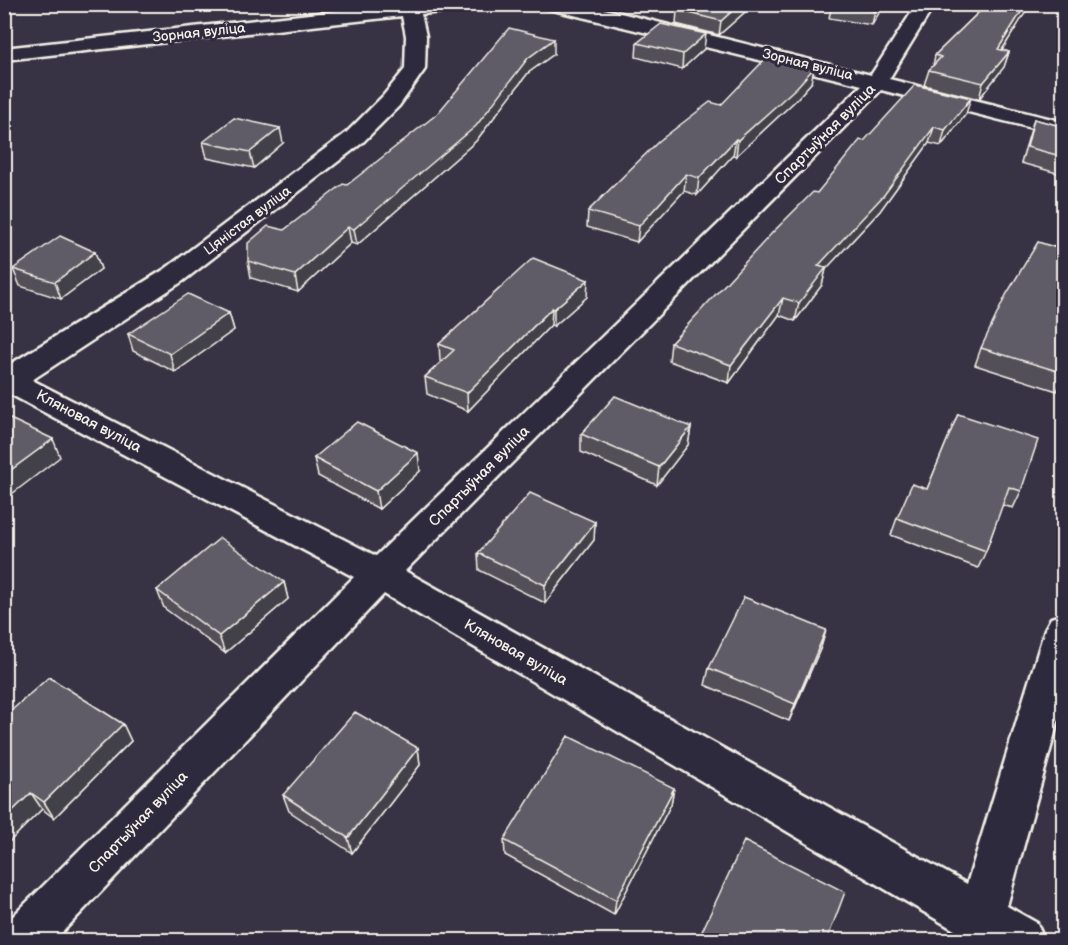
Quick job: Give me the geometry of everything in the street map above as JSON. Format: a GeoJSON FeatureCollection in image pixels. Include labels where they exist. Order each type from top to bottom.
{"type":"FeatureCollection","features":[{"type":"Feature","properties":{"kind":"street","name":"Зорная вуліца"},"geometry":{"type":"LineString","coordinates":[[4,54],[410,7],[465,4]]}},
{"type":"Feature","properties":{"kind":"street","name":"Зорная вуліца"},"geometry":{"type":"LineString","coordinates":[[551,4],[568,6],[878,81],[1064,129]]}},
{"type":"Feature","properties":{"kind":"street","name":"Спартыўная вуліца"},"geometry":{"type":"LineString","coordinates":[[23,940],[380,574],[878,81],[926,4]]}},
{"type":"Feature","properties":{"kind":"street","name":"Цяністая вуліца"},"geometry":{"type":"LineString","coordinates":[[6,381],[174,275],[354,138],[391,101],[415,69],[416,36],[410,7]]}},
{"type":"Feature","properties":{"kind":"street","name":"Кляновая вуліца"},"geometry":{"type":"LineString","coordinates":[[6,381],[380,574],[1020,940]]}},
{"type":"Feature","properties":{"kind":"street"},"geometry":{"type":"LineString","coordinates":[[980,918],[1064,629]]}},
{"type":"Feature","properties":{"kind":"building"},"geometry":{"type":"Polygon","coordinates":[[[684,4],[740,4],[721,21],[677,10],[684,4]]]}},
{"type":"Feature","properties":{"kind":"building"},"geometry":{"type":"Polygon","coordinates":[[[838,4],[879,4],[875,11],[838,4]]]}},
{"type":"Feature","properties":{"kind":"building"},"geometry":{"type":"Polygon","coordinates":[[[984,4],[1026,4],[998,49],[1009,52],[983,83],[929,70],[941,57],[935,55],[983,8],[984,4]]]}},
{"type":"Feature","properties":{"kind":"building"},"geometry":{"type":"Polygon","coordinates":[[[661,24],[706,34],[683,54],[637,43],[661,24]]]}},
{"type":"Feature","properties":{"kind":"building"},"geometry":{"type":"Polygon","coordinates":[[[509,28],[554,39],[528,58],[476,126],[354,229],[348,227],[295,275],[248,261],[248,243],[268,226],[284,230],[343,184],[347,185],[437,114],[509,28]]]}},
{"type":"Feature","properties":{"kind":"building"},"geometry":{"type":"Polygon","coordinates":[[[767,57],[814,68],[797,87],[738,140],[736,139],[699,178],[686,174],[639,226],[588,211],[659,141],[710,102],[721,105],[767,57]]]}},
{"type":"Feature","properties":{"kind":"building"},"geometry":{"type":"Polygon","coordinates":[[[915,85],[971,98],[945,130],[934,127],[884,195],[818,266],[826,268],[799,303],[783,298],[731,365],[671,343],[772,233],[813,192],[817,193],[860,140],[864,141],[915,85]]]}},
{"type":"Feature","properties":{"kind":"building"},"geometry":{"type":"Polygon","coordinates":[[[234,118],[280,128],[250,152],[203,142],[234,118]]]}},
{"type":"Feature","properties":{"kind":"building"},"geometry":{"type":"Polygon","coordinates":[[[1034,119],[1064,127],[1064,157],[1027,147],[1034,119]]]}},
{"type":"Feature","properties":{"kind":"building"},"geometry":{"type":"Polygon","coordinates":[[[1064,226],[1064,373],[981,348],[1006,295],[1038,242],[1054,247],[1064,226]]]}},
{"type":"Feature","properties":{"kind":"building"},"geometry":{"type":"Polygon","coordinates":[[[60,236],[95,252],[55,282],[13,269],[60,236]]]}},
{"type":"Feature","properties":{"kind":"building"},"geometry":{"type":"Polygon","coordinates":[[[533,258],[588,280],[554,309],[552,308],[467,393],[425,377],[454,350],[439,344],[533,258]]]}},
{"type":"Feature","properties":{"kind":"building"},"geometry":{"type":"Polygon","coordinates":[[[188,294],[229,313],[170,354],[128,334],[188,294]]]}},
{"type":"Feature","properties":{"kind":"building"},"geometry":{"type":"Polygon","coordinates":[[[615,396],[691,427],[659,467],[581,434],[615,396]]]}},
{"type":"Feature","properties":{"kind":"building"},"geometry":{"type":"Polygon","coordinates":[[[958,414],[1038,440],[1021,491],[1009,487],[986,551],[897,518],[912,484],[927,489],[958,414]]]}},
{"type":"Feature","properties":{"kind":"building"},"geometry":{"type":"Polygon","coordinates":[[[4,416],[53,439],[4,475],[4,416]]]}},
{"type":"Feature","properties":{"kind":"building"},"geometry":{"type":"Polygon","coordinates":[[[357,422],[418,453],[376,491],[314,458],[357,422]]]}},
{"type":"Feature","properties":{"kind":"building"},"geometry":{"type":"Polygon","coordinates":[[[530,493],[595,522],[545,585],[478,553],[530,493]]]}},
{"type":"Feature","properties":{"kind":"building"},"geometry":{"type":"Polygon","coordinates":[[[220,538],[284,582],[219,636],[157,590],[220,538]]]}},
{"type":"Feature","properties":{"kind":"building"},"geometry":{"type":"Polygon","coordinates":[[[744,597],[826,630],[795,704],[709,668],[744,597]]]}},
{"type":"Feature","properties":{"kind":"building"},"geometry":{"type":"Polygon","coordinates":[[[49,677],[123,724],[44,802],[31,793],[4,819],[4,717],[49,677]]]}},
{"type":"Feature","properties":{"kind":"building"},"geometry":{"type":"Polygon","coordinates":[[[355,712],[418,748],[348,838],[283,795],[355,712]]]}},
{"type":"Feature","properties":{"kind":"building"},"geometry":{"type":"Polygon","coordinates":[[[568,736],[674,788],[616,900],[504,840],[568,736]]]}},
{"type":"Feature","properties":{"kind":"building"},"geometry":{"type":"Polygon","coordinates":[[[744,841],[845,892],[827,940],[698,940],[744,841]]]}}]}
